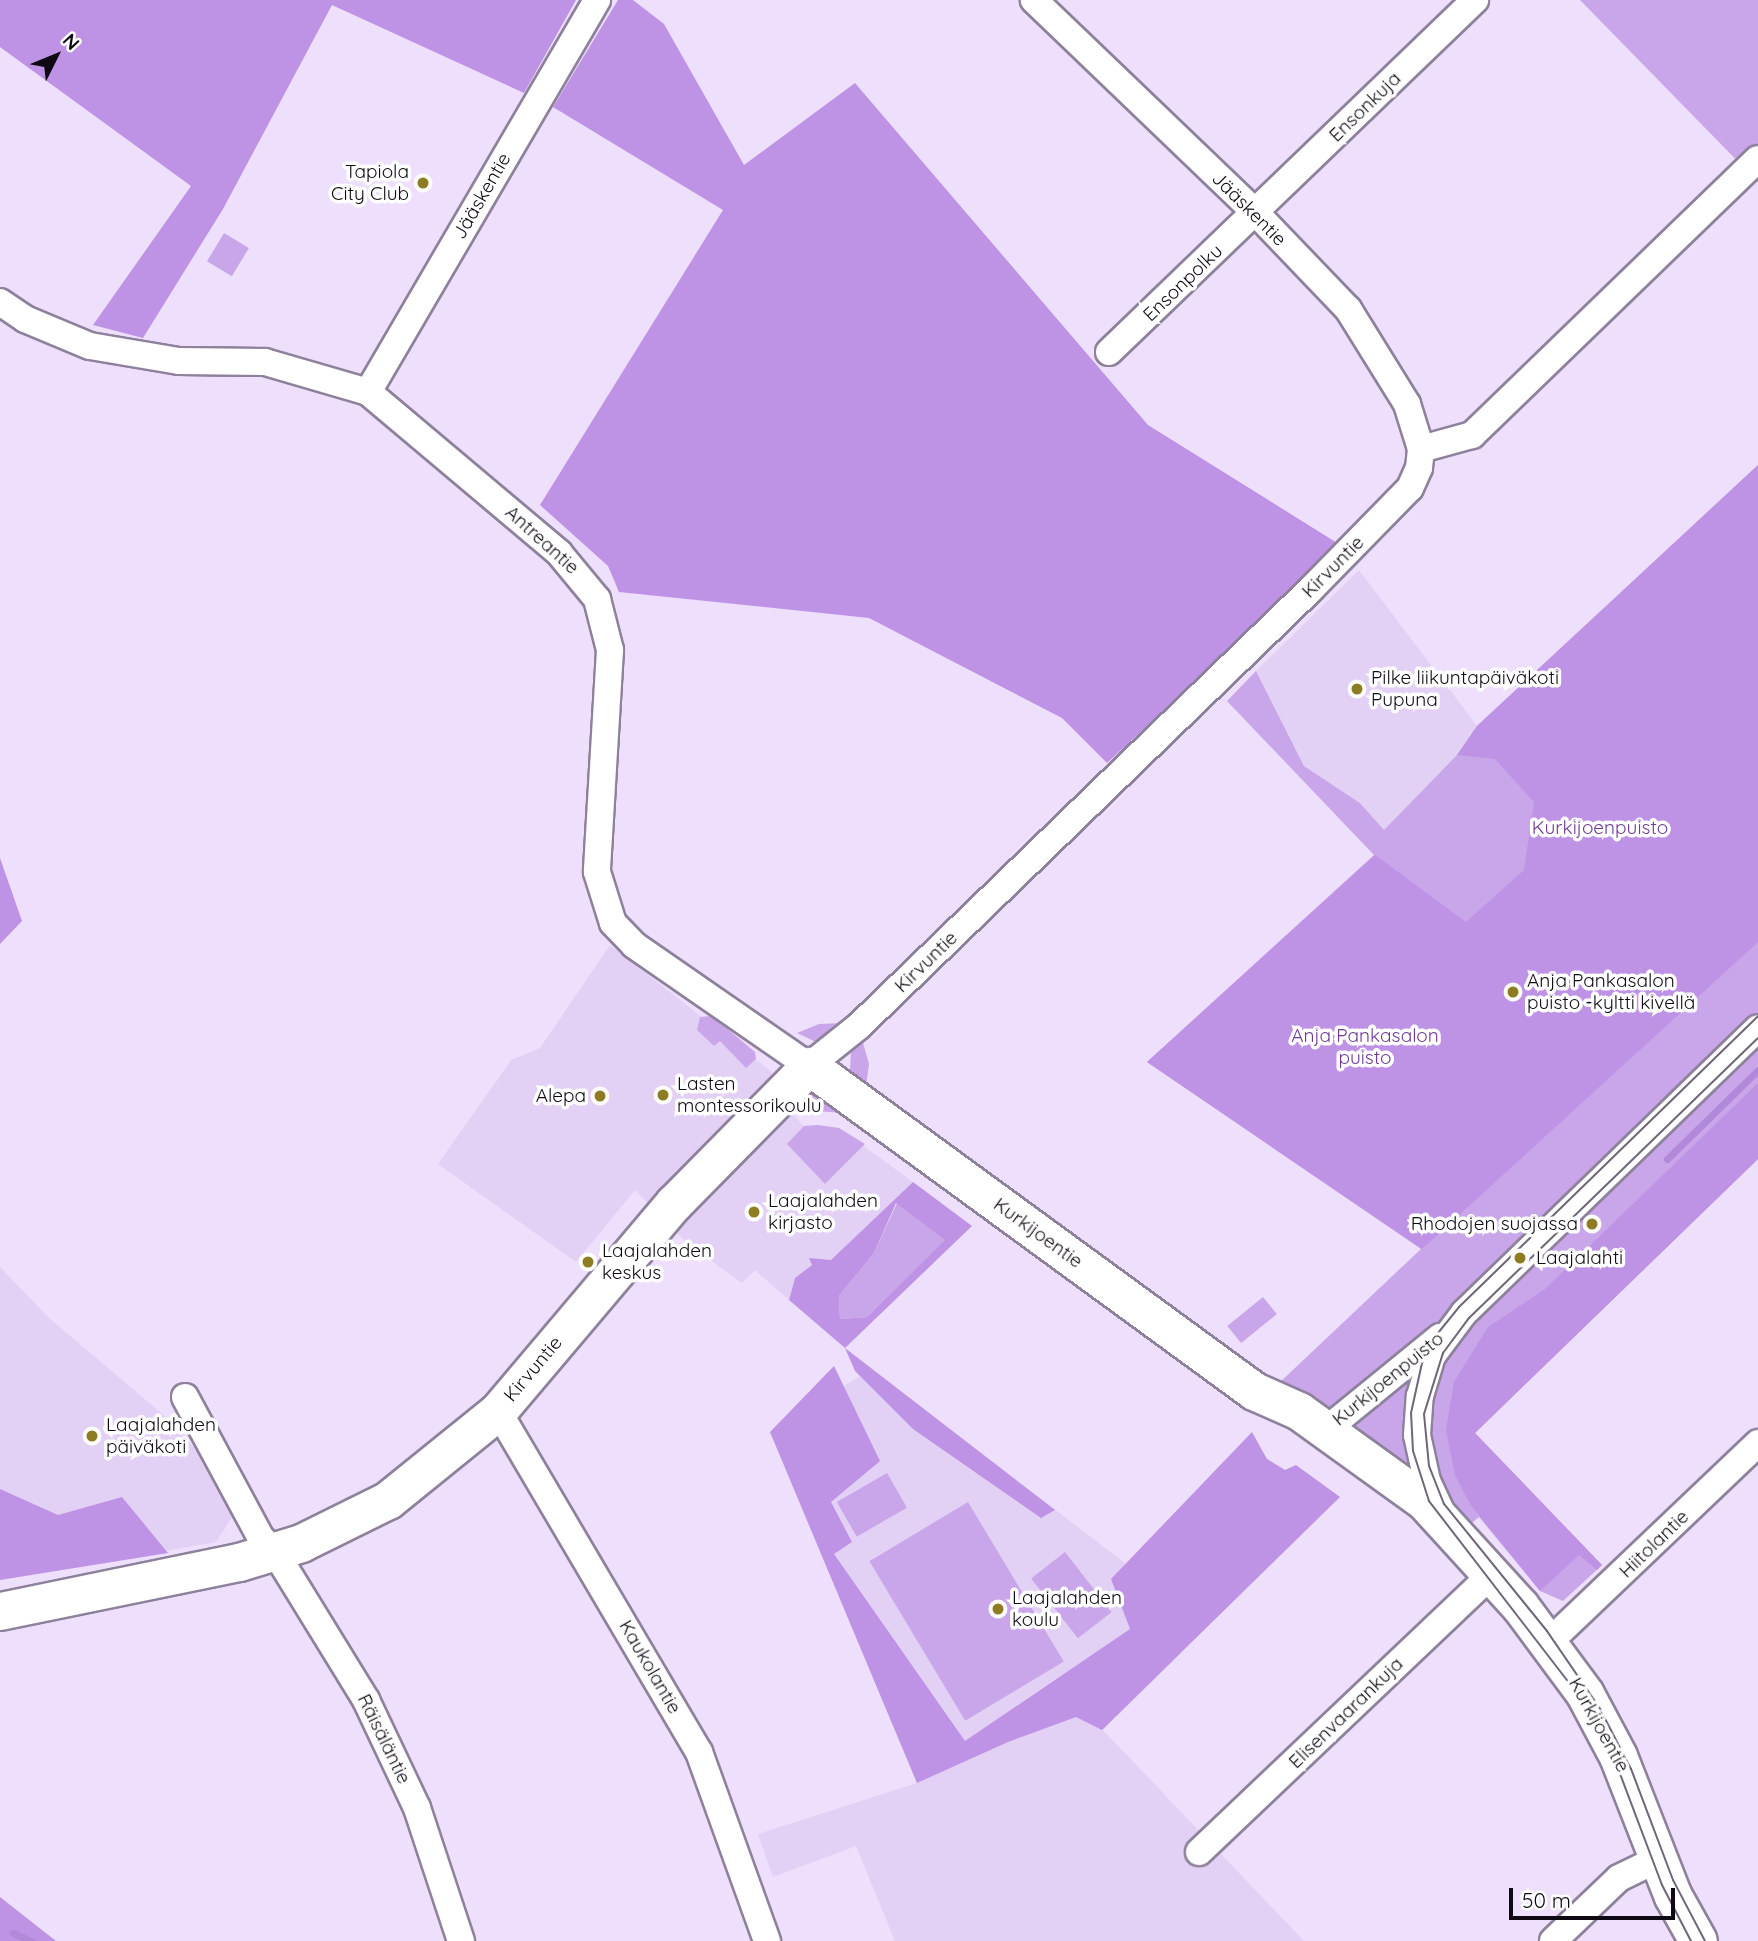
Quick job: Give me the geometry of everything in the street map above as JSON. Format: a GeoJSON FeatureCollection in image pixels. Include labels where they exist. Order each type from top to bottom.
{"type":"FeatureCollection","features":[{"type":"Feature","properties":{"kind":"street","name":"Jääskentie"},"geometry":{"type":"LineString","coordinates":[[368,393],[597,0]]}},
{"type":"Feature","properties":{"kind":"street","name":"Jääskentie"},"geometry":{"type":"LineString","coordinates":[[1034,0],[1256,214],[1348,309],[1407,404],[1421,449]]}},
{"type":"Feature","properties":{"kind":"street","name":"Ensonkuja"},"geometry":{"type":"LineString","coordinates":[[1256,214],[1475,0]]}},
{"type":"Feature","properties":{"kind":"street"},"geometry":{"type":"LineString","coordinates":[[1421,449],[1472,435],[1758,159]]}},
{"type":"Feature","properties":{"kind":"street","name":"Ensonpolku"},"geometry":{"type":"LineString","coordinates":[[1109,352],[1256,214]]}},
{"type":"Feature","properties":{"kind":"street","name":"Antreantie"},"geometry":{"type":"LineString","coordinates":[[0,302],[25,319],[90,346],[179,361],[265,362],[368,393],[559,552],[581,573],[597,599],[610,650],[597,872],[613,923],[644,953],[809,1066]]}},
{"type":"Feature","properties":{"kind":"street","name":"Kirvuntie"},"geometry":{"type":"LineString","coordinates":[[0,1611],[275,1552],[388,1500],[456,1450],[498,1411],[674,1203],[809,1066],[859,1026],[1311,589],[1410,488],[1419,468],[1421,449]]}},
{"type":"Feature","properties":{"kind":"street","name":"Kurkijoenpuisto"},"geometry":{"type":"LineString","coordinates":[[1327,1429],[1450,1329],[1758,1028]]}},
{"type":"Feature","properties":{"kind":"street","name":"Kurkijoentie"},"geometry":{"type":"LineString","coordinates":[[809,1066],[1266,1399],[1287,1426],[1399,1477]]}},
{"type":"Feature","properties":{"kind":"street","name":"Kurkijoenpuisto"},"geometry":{"type":"LineString","coordinates":[[1399,1477],[1417,1418],[1424,1378],[1450,1329]]}},
{"type":"Feature","properties":{"kind":"street","name":"Räisäläntie"},"geometry":{"type":"LineString","coordinates":[[185,1397],[261,1538],[275,1552],[388,1743],[417,1808],[461,1941]]}},
{"type":"Feature","properties":{"kind":"street","name":"Kurkijoentie"},"geometry":{"type":"LineString","coordinates":[[1266,1399],[1299,1411],[1399,1477],[1492,1574],[1548,1643],[1585,1694],[1618,1756],[1658,1859],[1698,1941]]}},
{"type":"Feature","properties":{"kind":"street","name":"Kaukolantie"},"geometry":{"type":"LineString","coordinates":[[498,1411],[699,1752],[767,1941]]}},
{"type":"Feature","properties":{"kind":"street","name":"Hiitolantie"},"geometry":{"type":"LineString","coordinates":[[1548,1643],[1758,1443]]}},
{"type":"Feature","properties":{"kind":"street","name":"Elisenvaarankuja"},"geometry":{"type":"LineString","coordinates":[[1199,1852],[1492,1574]]}},
{"type":"Feature","properties":{"kind":"street"},"geometry":{"type":"LineString","coordinates":[[1553,1941],[1619,1878],[1658,1859]]}},
{"type":"Feature","properties":{"kind":"shaded area","name":"Pilke liikuntapäiväkoti Pupuna"},"geometry":{"type":"Polygon","coordinates":[[[1359,570],[1477,726],[1457,755],[1384,830],[1360,803],[1304,766],[1256,671],[1359,570]]]}},
{"type":"Feature","properties":{"kind":"shaded area"},"geometry":{"type":"Polygon","coordinates":[[[610,945],[772,1072],[785,1107],[804,1126],[839,1128],[913,1182],[831,1261],[812,1265],[795,1278],[789,1300],[755,1270],[742,1283],[687,1243],[635,1190],[576,1262],[438,1164],[511,1060],[540,1048],[610,945]]]}},
{"type":"Feature","properties":{"kind":"shaded area","name":"Laajalahden päiväkoti"},"geometry":{"type":"Polygon","coordinates":[[[0,1267],[49,1318],[167,1418],[199,1453],[232,1517],[216,1542],[0,1580],[0,1267]]]}},
{"type":"Feature","properties":{"kind":"shaded area","name":"Laajalahden koulu"},"geometry":{"type":"Polygon","coordinates":[[[871,1369],[1125,1563],[1178,1656],[1103,1730],[1304,1941],[895,1941],[856,1846],[773,1877],[758,1834],[917,1783],[770,1432],[871,1369]]]}},
{"type":"Feature","properties":{"kind":"green space"},"geometry":{"type":"Polygon","coordinates":[[[0,0],[576,0],[524,93],[332,5],[223,209],[143,338],[93,325],[191,186],[0,47],[0,0]]]}},
{"type":"Feature","properties":{"kind":"green space"},"geometry":{"type":"Polygon","coordinates":[[[618,0],[633,0],[664,24],[744,165],[855,83],[1148,425],[1342,546],[1107,763],[1062,718],[869,618],[619,592],[608,566],[540,505],[723,210],[553,107],[618,0]]]}},
{"type":"Feature","properties":{"kind":"green space"},"geometry":{"type":"Polygon","coordinates":[[[1580,0],[1758,0],[1758,182],[1711,134],[1580,0]]]}},
{"type":"Feature","properties":{"kind":"green space"},"geometry":{"type":"Polygon","coordinates":[[[224,233],[249,248],[232,276],[207,261],[224,233]]]}},
{"type":"Feature","properties":{"kind":"green space","name":"Kurkijoenpuisto"},"geometry":{"type":"Polygon","coordinates":[[[1758,465],[1758,1159],[1475,1433],[1602,1565],[1563,1601],[1540,1591],[1479,1517],[1468,1526],[1277,1385],[1421,1249],[1147,1062],[1374,855],[1227,701],[1256,671],[1304,766],[1360,803],[1384,830],[1457,755],[1477,726],[1758,465]]]}},
{"type":"Feature","properties":{"kind":"green space","name":"Anja Pankasalon puisto"},"geometry":{"type":"Polygon","coordinates":[[[1758,465],[1758,942],[1422,1249],[1147,1062],[1375,855],[1466,922],[1524,870],[1534,802],[1495,759],[1457,755],[1477,726],[1758,465]]]}},
{"type":"Feature","properties":{"kind":"green space"},"geometry":{"type":"Polygon","coordinates":[[[0,858],[22,921],[0,944],[0,858]]]}},
{"type":"Feature","properties":{"kind":"green space"},"geometry":{"type":"Polygon","coordinates":[[[712,1016],[755,1052],[756,1059],[746,1068],[720,1041],[714,1046],[697,1030],[700,1017],[712,1016]]]}},
{"type":"Feature","properties":{"kind":"green space"},"geometry":{"type":"Polygon","coordinates":[[[843,1023],[816,1042],[797,1033],[819,1024],[843,1023]]]}},
{"type":"Feature","properties":{"kind":"green space"},"geometry":{"type":"Polygon","coordinates":[[[861,1036],[869,1064],[866,1086],[852,1079],[850,1071],[851,1051],[861,1036]]]}},
{"type":"Feature","properties":{"kind":"green space"},"geometry":{"type":"Polygon","coordinates":[[[1758,1083],[1758,1159],[1475,1433],[1602,1565],[1597,1570],[1579,1555],[1540,1591],[1470,1504],[1455,1475],[1446,1430],[1454,1382],[1488,1327],[1545,1289],[1758,1083]]]}},
{"type":"Feature","properties":{"kind":"green space"},"geometry":{"type":"Polygon","coordinates":[[[801,1094],[822,1094],[844,1113],[788,1109],[801,1094]]]}},
{"type":"Feature","properties":{"kind":"green space"},"geometry":{"type":"Polygon","coordinates":[[[804,1126],[839,1128],[865,1144],[825,1184],[787,1144],[804,1126]]]}},
{"type":"Feature","properties":{"kind":"green space"},"geometry":{"type":"Polygon","coordinates":[[[913,1182],[972,1226],[845,1348],[789,1300],[795,1278],[812,1265],[809,1258],[831,1260],[913,1182]],[[896,1203],[874,1253],[839,1296],[840,1319],[867,1317],[945,1240],[896,1203]]]}},
{"type":"Feature","properties":{"kind":"green space"},"geometry":{"type":"Polygon","coordinates":[[[897,1203],[946,1240],[867,1317],[840,1319],[839,1296],[874,1253],[897,1203]]]}},
{"type":"Feature","properties":{"kind":"green space"},"geometry":{"type":"Polygon","coordinates":[[[1263,1297],[1277,1314],[1241,1343],[1227,1326],[1263,1297]]]}},
{"type":"Feature","properties":{"kind":"green space"},"geometry":{"type":"Polygon","coordinates":[[[845,1348],[1055,1510],[1041,1518],[913,1429],[855,1371],[845,1348]]]}},
{"type":"Feature","properties":{"kind":"green space"},"geometry":{"type":"Polygon","coordinates":[[[834,1366],[880,1461],[831,1502],[852,1542],[834,1554],[965,1741],[1130,1629],[1111,1579],[1252,1432],[1267,1459],[1285,1470],[1296,1465],[1340,1497],[1102,1730],[1076,1717],[1008,1742],[917,1783],[770,1432],[834,1366]]]}},
{"type":"Feature","properties":{"kind":"green space"},"geometry":{"type":"Polygon","coordinates":[[[887,1473],[907,1508],[857,1537],[837,1502],[887,1473]]]}},
{"type":"Feature","properties":{"kind":"green space"},"geometry":{"type":"Polygon","coordinates":[[[0,1489],[58,1515],[122,1497],[168,1553],[0,1580],[0,1489]]]}},
{"type":"Feature","properties":{"kind":"green space"},"geometry":{"type":"Polygon","coordinates":[[[968,1502],[1064,1661],[965,1721],[869,1561],[968,1502]]]}},
{"type":"Feature","properties":{"kind":"green space"},"geometry":{"type":"Polygon","coordinates":[[[1065,1552],[1112,1612],[1078,1638],[1031,1578],[1065,1552]]]}},
{"type":"Feature","properties":{"kind":"green space"},"geometry":{"type":"Polygon","coordinates":[[[0,1897],[56,1941],[0,1941],[0,1897]]]}},
{"type":"Feature","properties":{"kind":"waterway"},"geometry":{"type":"LineString","coordinates":[[1667,1159],[1758,1070]]}},
{"type":"Feature","properties":{"kind":"waterway"},"geometry":{"type":"LineString","coordinates":[[13,1933],[31,1941]]}},
{"type":"Feature","properties":{"kind":"tram line"},"geometry":{"type":"LineString","coordinates":[[1691,1941],[1662,1885],[1620,1774],[1573,1688],[1429,1501],[1413,1451],[1411,1413],[1422,1363],[1438,1333],[1459,1307],[1758,1016]]}},
{"type":"Feature","properties":{"kind":"tram line"},"geometry":{"type":"LineString","coordinates":[[1705,1941],[1673,1880],[1631,1769],[1599,1707],[1547,1631],[1444,1504],[1429,1466],[1424,1414],[1443,1353],[1469,1318],[1758,1038]]}},
{"type":"Feature","properties":{"kind":"place","name":"Tapiola City Club"},"geometry":{"type":"Point","coordinates":[423,183]}},
{"type":"Feature","properties":{"kind":"place","name":"Pilke liikuntapäiväkoti Pupuna"},"geometry":{"type":"Point","coordinates":[1357,689]}},
{"type":"Feature","properties":{"kind":"place","name":"Anja Pankasalon puisto -kyltti kivellä"},"geometry":{"type":"Point","coordinates":[1513,992]}},
{"type":"Feature","properties":{"kind":"place","name":"Lasten montessorikoulu"},"geometry":{"type":"Point","coordinates":[663,1095]}},
{"type":"Feature","properties":{"kind":"place","name":"Alepa"},"geometry":{"type":"Point","coordinates":[600,1096]}},
{"type":"Feature","properties":{"kind":"place","name":"Laajalahden kirjasto"},"geometry":{"type":"Point","coordinates":[754,1212]}},
{"type":"Feature","properties":{"kind":"place","name":"Rhodojen suojassa"},"geometry":{"type":"Point","coordinates":[1592,1224]}},
{"type":"Feature","properties":{"kind":"place","name":"Laajalahti"},"geometry":{"type":"Point","coordinates":[1520,1258]}},
{"type":"Feature","properties":{"kind":"place","name":"Laajalahden keskus"},"geometry":{"type":"Point","coordinates":[588,1262]}},
{"type":"Feature","properties":{"kind":"place","name":"Laajalahden päiväkoti"},"geometry":{"type":"Point","coordinates":[92,1436]}},
{"type":"Feature","properties":{"kind":"place","name":"Laajalahden koulu"},"geometry":{"type":"Point","coordinates":[998,1609]}}]}
